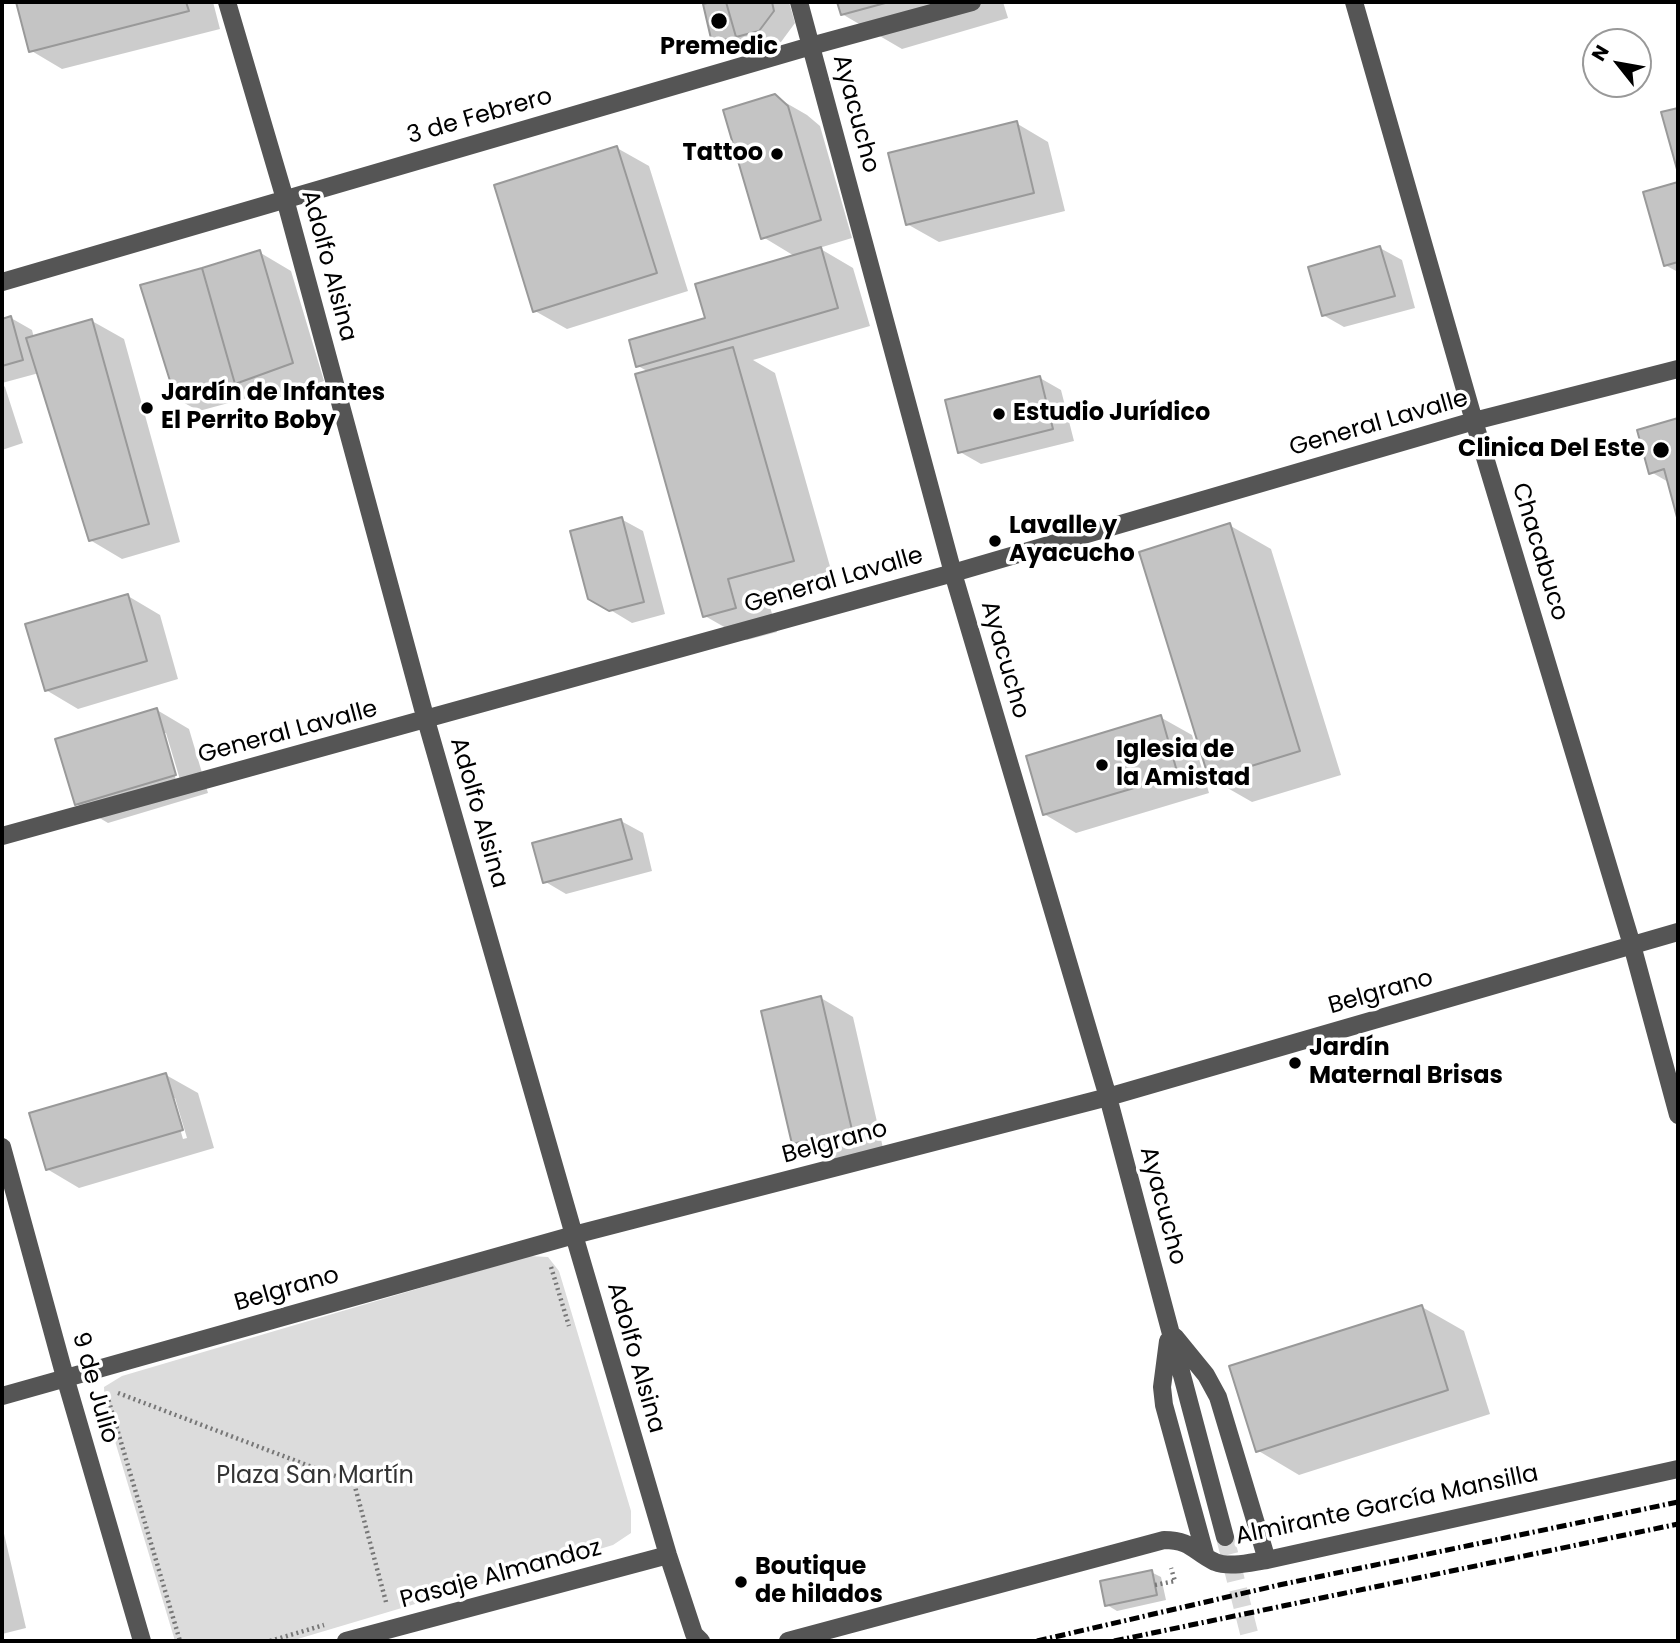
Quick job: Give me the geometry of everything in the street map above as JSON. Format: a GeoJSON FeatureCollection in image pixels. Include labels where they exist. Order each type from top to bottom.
{"type":"FeatureCollection","features":[{"type":"Feature","properties":{"kind":"street","name":"Adolfo Alsina"},"geometry":{"type":"LineString","coordinates":[[227,2],[285,199],[426,720],[668,1555],[697,1638]]}},
{"type":"Feature","properties":{"kind":"street","name":"Ayacucho"},"geometry":{"type":"LineString","coordinates":[[799,2],[953,573],[1108,1097],[1170,1331],[1162,1387],[1164,1405],[1205,1555]]}},
{"type":"Feature","properties":{"kind":"street","name":"3 de Febrero"},"geometry":{"type":"LineString","coordinates":[[2,282],[811,46],[972,2]]}},
{"type":"Feature","properties":{"kind":"street","name":"Chacabuco"},"geometry":{"type":"LineString","coordinates":[[1354,2],[1474,421],[1632,945],[1678,1115]]}},
{"type":"Feature","properties":{"kind":"street","name":"General Lavalle"},"geometry":{"type":"LineString","coordinates":[[2,836],[953,573],[1474,421],[1678,369]]}},
{"type":"Feature","properties":{"kind":"street","name":"Belgrano"},"geometry":{"type":"LineString","coordinates":[[2,1396],[574,1235],[1108,1097],[1678,932]]}},
{"type":"Feature","properties":{"kind":"street","name":"9 de Julio"},"geometry":{"type":"LineString","coordinates":[[2,1147],[142,1641]]}},
{"type":"Feature","properties":{"kind":"street","name":"Ayacucho"},"geometry":{"type":"LineString","coordinates":[[1170,1331],[1206,1375],[1218,1397],[1267,1560]]}},
{"type":"Feature","properties":{"kind":"street"},"geometry":{"type":"LineString","coordinates":[[1170,1331],[1225,1537]]}},
{"type":"Feature","properties":{"kind":"street","name":"Almirante García Mansilla"},"geometry":{"type":"LineString","coordinates":[[788,1641],[1164,1540],[1180,1540],[1216,1562],[1227,1564],[1267,1560],[1678,1469]]}},
{"type":"Feature","properties":{"kind":"street","name":"Pasaje Almandoz"},"geometry":{"type":"LineString","coordinates":[[346,1641],[668,1555]]}},
{"type":"Feature","properties":{"kind":"path"},"geometry":{"type":"LineString","coordinates":[[548,1257],[572,1336]]}},
{"type":"Feature","properties":{"kind":"path"},"geometry":{"type":"LineString","coordinates":[[180,1641],[104,1387],[354,1482],[387,1606]]}},
{"type":"Feature","properties":{"kind":"path"},"geometry":{"type":"LineString","coordinates":[[1155,1585],[1175,1581]]}},
{"type":"Feature","properties":{"kind":"green space","name":"Plaza San Martín"},"geometry":{"type":"Polygon","coordinates":[[[529,1256],[548,1257],[559,1271],[631,1511],[631,1533],[613,1545],[291,1641],[175,1641],[105,1408],[104,1387],[122,1376],[529,1256]]]}},
{"type":"Feature","properties":{"kind":"building"},"geometry":{"type":"Polygon","coordinates":[[[16,2],[186,2],[189,11],[29,52],[16,2]]]}},
{"type":"Feature","properties":{"kind":"building","name":"Premedic"},"geometry":{"type":"Polygon","coordinates":[[[726,2],[736,37],[712,43],[703,4],[726,2]]]}},
{"type":"Feature","properties":{"kind":"building"},"geometry":{"type":"Polygon","coordinates":[[[726,2],[772,2],[774,11],[759,31],[736,37],[726,2]]]}},
{"type":"Feature","properties":{"kind":"building"},"geometry":{"type":"Polygon","coordinates":[[[837,2],[889,2],[841,15],[837,2]]]}},
{"type":"Feature","properties":{"kind":"building"},"geometry":{"type":"Polygon","coordinates":[[[775,94],[788,106],[821,220],[761,239],[723,110],[775,94]]]}},
{"type":"Feature","properties":{"kind":"building"},"geometry":{"type":"Polygon","coordinates":[[[1678,108],[1678,173],[1661,112],[1678,108]]]}},
{"type":"Feature","properties":{"kind":"building"},"geometry":{"type":"Polygon","coordinates":[[[1017,121],[1034,193],[906,225],[888,153],[1017,121]]]}},
{"type":"Feature","properties":{"kind":"building"},"geometry":{"type":"Polygon","coordinates":[[[617,146],[657,273],[533,312],[494,185],[617,146]]]}},
{"type":"Feature","properties":{"kind":"building"},"geometry":{"type":"Polygon","coordinates":[[[1678,182],[1678,262],[1664,266],[1643,192],[1678,182]]]}},
{"type":"Feature","properties":{"kind":"building"},"geometry":{"type":"Polygon","coordinates":[[[1380,246],[1395,296],[1322,316],[1308,267],[1380,246]]]}},
{"type":"Feature","properties":{"kind":"building"},"geometry":{"type":"Polygon","coordinates":[[[821,247],[838,308],[636,367],[629,340],[705,318],[695,284],[821,247]]]}},
{"type":"Feature","properties":{"kind":"building"},"geometry":{"type":"Polygon","coordinates":[[[260,250],[293,363],[235,384],[202,268],[260,250]]]}},
{"type":"Feature","properties":{"kind":"building"},"geometry":{"type":"Polygon","coordinates":[[[202,268],[235,384],[176,400],[140,285],[202,268]]]}},
{"type":"Feature","properties":{"kind":"building"},"geometry":{"type":"Polygon","coordinates":[[[11,316],[23,360],[2,366],[2,319],[11,316]]]}},
{"type":"Feature","properties":{"kind":"building"},"geometry":{"type":"Polygon","coordinates":[[[92,319],[149,524],[89,541],[26,338],[92,319]]]}},
{"type":"Feature","properties":{"kind":"building"},"geometry":{"type":"Polygon","coordinates":[[[733,347],[794,561],[728,579],[736,608],[703,617],[635,374],[733,347]]]}},
{"type":"Feature","properties":{"kind":"building","name":"Estudio Jurídico"},"geometry":{"type":"Polygon","coordinates":[[[1040,376],[1053,429],[958,453],[945,400],[1040,376]]]}},
{"type":"Feature","properties":{"kind":"building","name":"Clinica Del Este"},"geometry":{"type":"Polygon","coordinates":[[[1678,418],[1678,521],[1664,469],[1649,474],[1637,430],[1678,418]]]}},
{"type":"Feature","properties":{"kind":"building"},"geometry":{"type":"Polygon","coordinates":[[[622,517],[644,602],[609,611],[588,599],[570,531],[622,517]]]}},
{"type":"Feature","properties":{"kind":"building"},"geometry":{"type":"Polygon","coordinates":[[[1230,523],[1300,751],[1209,779],[1139,552],[1230,523]]]}},
{"type":"Feature","properties":{"kind":"building"},"geometry":{"type":"Polygon","coordinates":[[[128,594],[147,661],[45,691],[25,624],[128,594]]]}},
{"type":"Feature","properties":{"kind":"building"},"geometry":{"type":"Polygon","coordinates":[[[157,708],[176,775],[75,805],[55,739],[157,708]]]}},
{"type":"Feature","properties":{"kind":"building","name":"Iglesia de la Amistad"},"geometry":{"type":"Polygon","coordinates":[[[1161,715],[1178,775],[1043,815],[1026,756],[1161,715]]]}},
{"type":"Feature","properties":{"kind":"building"},"geometry":{"type":"Polygon","coordinates":[[[621,819],[632,859],[543,883],[532,843],[621,819]]]}},
{"type":"Feature","properties":{"kind":"building"},"geometry":{"type":"Polygon","coordinates":[[[821,996],[852,1130],[792,1144],[761,1011],[821,996]]]}},
{"type":"Feature","properties":{"kind":"building"},"geometry":{"type":"Polygon","coordinates":[[[166,1073],[183,1130],[46,1170],[29,1113],[166,1073]]]}},
{"type":"Feature","properties":{"kind":"building"},"geometry":{"type":"Polygon","coordinates":[[[1422,1305],[1448,1390],[1256,1452],[1229,1366],[1422,1305]]]}},
{"type":"Feature","properties":{"kind":"building"},"geometry":{"type":"Polygon","coordinates":[[[1152,1570],[1157,1595],[1105,1606],[1100,1581],[1152,1570]]]}},
{"type":"Feature","properties":{"kind":"tunnel"},"geometry":{"type":"LineString","coordinates":[[1225,1537],[1251,1641]]}},
{"type":"Feature","properties":{"kind":"railway"},"geometry":{"type":"LineString","coordinates":[[1037,1641],[1279,1585],[1678,1502]]}},
{"type":"Feature","properties":{"kind":"railway"},"geometry":{"type":"LineString","coordinates":[[1114,1641],[1678,1524]]}},
{"type":"Feature","properties":{"kind":"place","name":"Premedic"},"geometry":{"type":"Point","coordinates":[719,21]}},
{"type":"Feature","properties":{"kind":"place","name":"Tattoo"},"geometry":{"type":"Point","coordinates":[777,154]}},
{"type":"Feature","properties":{"kind":"place","name":"Jardín de Infantes El Perrito Boby"},"geometry":{"type":"Point","coordinates":[147,408]}},
{"type":"Feature","properties":{"kind":"place","name":"Estudio Jurídico"},"geometry":{"type":"Point","coordinates":[999,414]}},
{"type":"Feature","properties":{"kind":"place","name":"Clinica Del Este"},"geometry":{"type":"Point","coordinates":[1661,450]}},
{"type":"Feature","properties":{"kind":"place","name":"Lavalle y Ayacucho"},"geometry":{"type":"Point","coordinates":[995,541]}},
{"type":"Feature","properties":{"kind":"place","name":"Iglesia de la Amistad"},"geometry":{"type":"Point","coordinates":[1102,765]}},
{"type":"Feature","properties":{"kind":"place","name":"Jardín Maternal Brisas"},"geometry":{"type":"Point","coordinates":[1295,1063]}},
{"type":"Feature","properties":{"kind":"place","name":"Boutique de hilados"},"geometry":{"type":"Point","coordinates":[741,1582]}}]}
